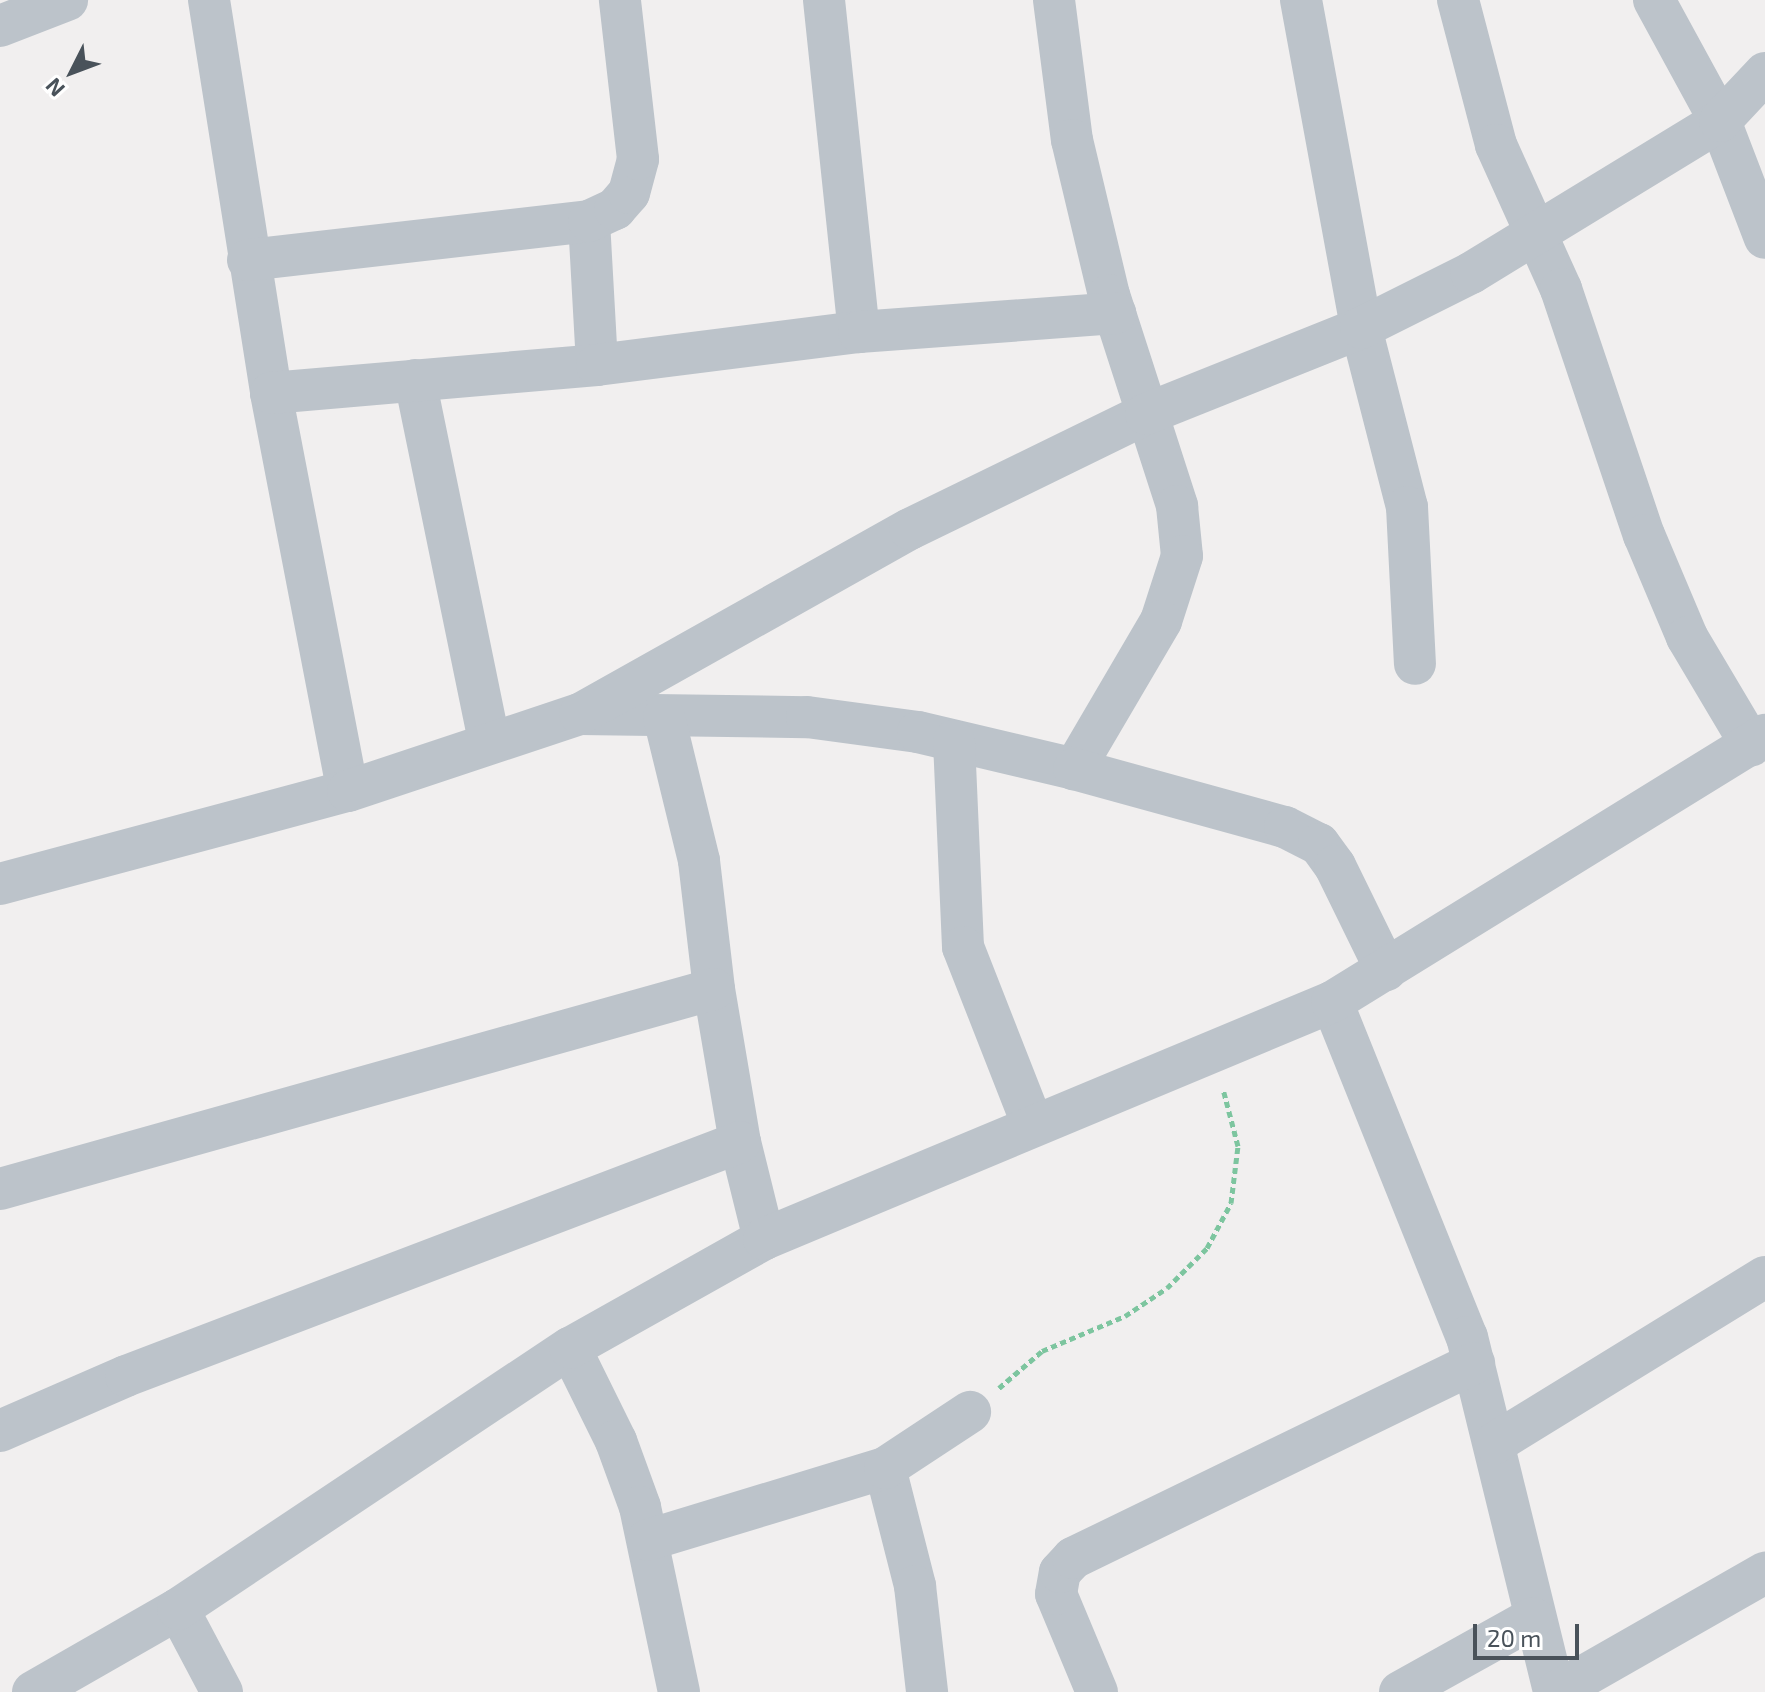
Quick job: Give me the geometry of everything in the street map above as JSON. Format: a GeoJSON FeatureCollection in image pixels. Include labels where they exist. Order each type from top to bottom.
{"type":"FeatureCollection","features":[{"type":"Feature","properties":{"kind":"street"},"geometry":{"type":"LineString","coordinates":[[0,26],[67,0]]}},
{"type":"Feature","properties":{"kind":"street"},"geometry":{"type":"LineString","coordinates":[[209,0],[271,393],[348,791]]}},
{"type":"Feature","properties":{"kind":"street"},"geometry":{"type":"LineString","coordinates":[[248,260],[589,221],[615,209],[629,193],[638,159],[620,0]]}},
{"type":"Feature","properties":{"kind":"street"},"geometry":{"type":"LineString","coordinates":[[824,0],[859,332]]}},
{"type":"Feature","properties":{"kind":"street"},"geometry":{"type":"LineString","coordinates":[[1054,0],[1072,140],[1115,313],[1177,506],[1182,556],[1161,621],[1074,769]]}},
{"type":"Feature","properties":{"kind":"street"},"geometry":{"type":"LineString","coordinates":[[1301,0],[1361,328],[1407,507],[1415,664]]}},
{"type":"Feature","properties":{"kind":"street"},"geometry":{"type":"LineString","coordinates":[[33,1692],[178,1609],[570,1348],[764,1239],[1332,1002],[1758,740],[1687,637],[1644,535],[1561,289],[1534,237],[1496,145],[1458,0]]}},
{"type":"Feature","properties":{"kind":"street"},"geometry":{"type":"LineString","coordinates":[[1654,0],[1720,121],[1765,238]]}},
{"type":"Feature","properties":{"kind":"street"},"geometry":{"type":"LineString","coordinates":[[0,884],[348,791],[489,740],[580,714],[910,529],[1146,414],[1361,328],[1534,237],[1720,121],[1765,73]]}},
{"type":"Feature","properties":{"kind":"street"},"geometry":{"type":"LineString","coordinates":[[589,221],[597,365]]}},
{"type":"Feature","properties":{"kind":"street"},"geometry":{"type":"LineString","coordinates":[[271,393],[597,365],[859,332],[1115,313]]}},
{"type":"Feature","properties":{"kind":"street"},"geometry":{"type":"LineString","coordinates":[[415,380],[489,740]]}},
{"type":"Feature","properties":{"kind":"street"},"geometry":{"type":"LineString","coordinates":[[580,714],[807,717],[954,741],[1074,769],[1304,834],[1335,866],[1386,970]]}},
{"type":"Feature","properties":{"kind":"street"},"geometry":{"type":"LineString","coordinates":[[664,717],[699,861],[714,989],[740,1142],[764,1239]]}},
{"type":"Feature","properties":{"kind":"street"},"geometry":{"type":"LineString","coordinates":[[954,741],[963,947],[1033,1126]]}},
{"type":"Feature","properties":{"kind":"street"},"geometry":{"type":"LineString","coordinates":[[0,1189],[714,989]]}},
{"type":"Feature","properties":{"kind":"street"},"geometry":{"type":"LineString","coordinates":[[1332,1002],[1474,1363],[1495,1443],[1533,1618],[1555,1692],[1765,1573]]}},
{"type":"Feature","properties":{"kind":"street"},"geometry":{"type":"LineString","coordinates":[[0,1431],[126,1376],[740,1142]]}},
{"type":"Feature","properties":{"kind":"street"},"geometry":{"type":"LineString","coordinates":[[1495,1443],[1765,1277]]}},
{"type":"Feature","properties":{"kind":"street"},"geometry":{"type":"LineString","coordinates":[[570,1348],[616,1441],[648,1540],[679,1692]]}},
{"type":"Feature","properties":{"kind":"street"},"geometry":{"type":"LineString","coordinates":[[1097,1692],[1056,1594],[1060,1572],[1073,1558],[1474,1363]]}},
{"type":"Feature","properties":{"kind":"street"},"geometry":{"type":"LineString","coordinates":[[648,1540],[885,1468],[970,1412]]}},
{"type":"Feature","properties":{"kind":"street"},"geometry":{"type":"LineString","coordinates":[[885,1468],[915,1586],[927,1692]]}},
{"type":"Feature","properties":{"kind":"street"},"geometry":{"type":"LineString","coordinates":[[178,1609],[222,1692]]}},
{"type":"Feature","properties":{"kind":"street"},"geometry":{"type":"LineString","coordinates":[[1400,1692],[1533,1618]]}},
{"type":"Feature","properties":{"kind":"path"},"geometry":{"type":"LineString","coordinates":[[970,1412],[1042,1351],[1125,1316],[1167,1288],[1207,1248],[1231,1203],[1238,1146],[1213,1050]]}}]}
